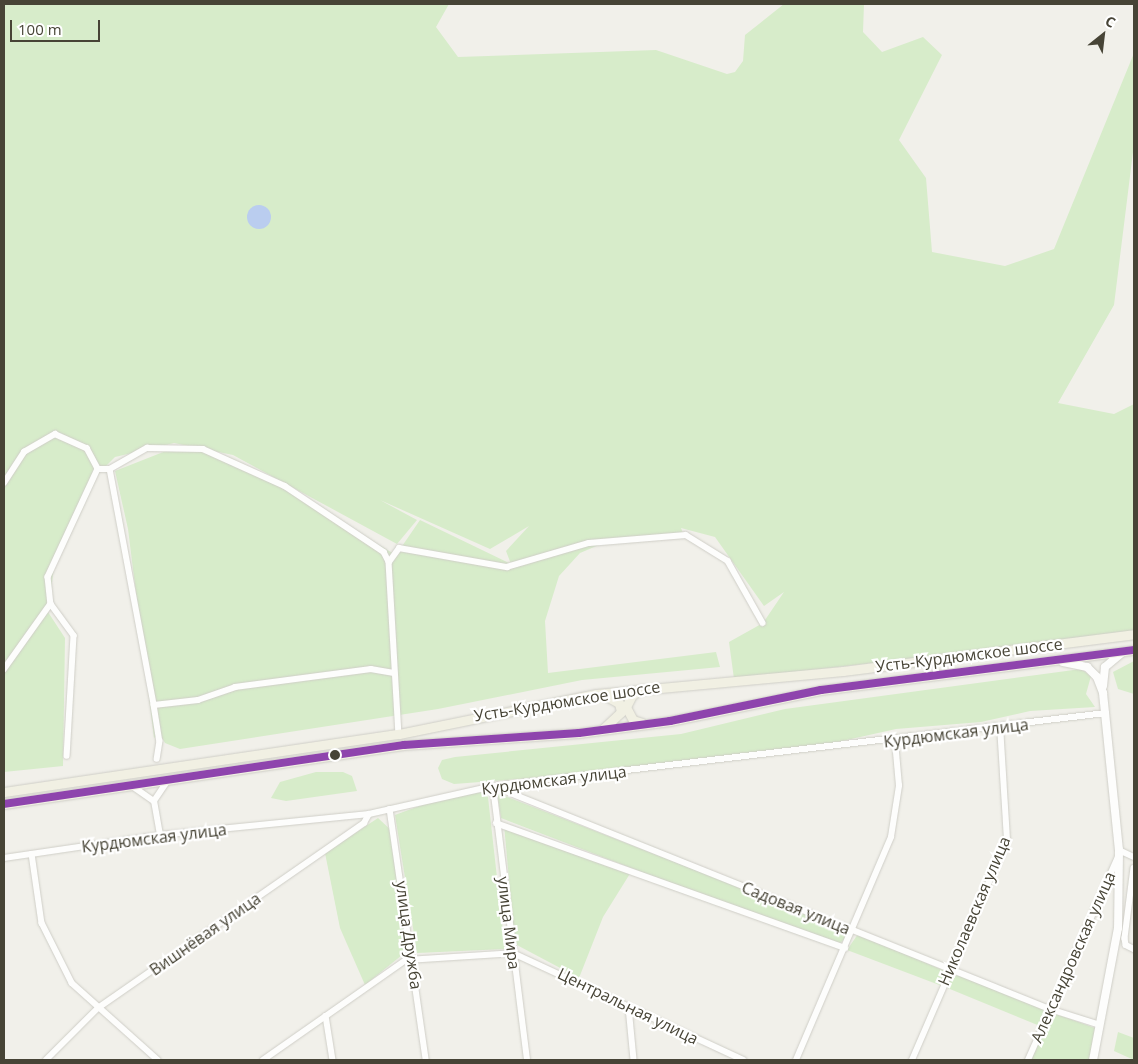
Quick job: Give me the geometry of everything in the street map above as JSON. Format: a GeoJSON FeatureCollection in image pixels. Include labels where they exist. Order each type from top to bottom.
{"type":"FeatureCollection","features":[{"type":"Feature","properties":{"kind":"main road","name":"Усть-Курдюмское шоссе"},"geometry":{"type":"LineString","coordinates":[[4,792],[398,734],[596,694],[646,687],[843,671],[1134,634]]}},
{"type":"Feature","properties":{"kind":"main road","name":"Усть-Курдюмское шоссе"},"geometry":{"type":"LineString","coordinates":[[4,804],[129,784],[404,745],[602,730],[645,724],[820,690],[1130,650]]}},
{"type":"Feature","properties":{"kind":"main road"},"geometry":{"type":"LineString","coordinates":[[645,724],[633,720],[626,707],[632,694],[646,687]]}},
{"type":"Feature","properties":{"kind":"main road"},"geometry":{"type":"LineString","coordinates":[[596,694],[610,696],[620,707],[617,720],[602,730]]}},
{"type":"Feature","properties":{"kind":"street"},"geometry":{"type":"LineString","coordinates":[[4,483],[24,452],[54,434],[87,448],[98,469]]}},
{"type":"Feature","properties":{"kind":"street"},"geometry":{"type":"LineString","coordinates":[[98,469],[110,468],[147,448],[203,449],[285,486],[345,522],[357,536],[384,552],[389,562],[398,734]]}},
{"type":"Feature","properties":{"kind":"street"},"geometry":{"type":"LineString","coordinates":[[110,468],[160,741],[157,759]]}},
{"type":"Feature","properties":{"kind":"street"},"geometry":{"type":"LineString","coordinates":[[67,756],[74,636],[51,604],[48,577],[98,469]]}},
{"type":"Feature","properties":{"kind":"street"},"geometry":{"type":"LineString","coordinates":[[389,562],[399,548],[507,567],[589,543],[686,535],[728,561],[763,623]]}},
{"type":"Feature","properties":{"kind":"street"},"geometry":{"type":"LineString","coordinates":[[4,670],[51,604]]}},
{"type":"Feature","properties":{"kind":"street"},"geometry":{"type":"LineString","coordinates":[[1103,693],[1105,667],[1130,650]]}},
{"type":"Feature","properties":{"kind":"street","name":"Александровская улица"},"geometry":{"type":"LineString","coordinates":[[1043,661],[1087,667],[1097,677],[1103,693],[1106,713],[1119,853],[1118,928],[1093,1060]]}},
{"type":"Feature","properties":{"kind":"street"},"geometry":{"type":"LineString","coordinates":[[154,705],[198,700],[235,687],[371,668],[394,673]]}},
{"type":"Feature","properties":{"kind":"street","name":"Курдюмская улица"},"geometry":{"type":"LineString","coordinates":[[4,858],[160,835],[369,814],[493,786],[895,741],[1106,713]]}},
{"type":"Feature","properties":{"kind":"street","name":"Николаевская улица"},"geometry":{"type":"LineString","coordinates":[[912,1060],[1007,840],[1000,727]]}},
{"type":"Feature","properties":{"kind":"street"},"geometry":{"type":"LineString","coordinates":[[796,1060],[854,931],[895,819],[899,786],[895,741]]}},
{"type":"Feature","properties":{"kind":"street"},"geometry":{"type":"LineString","coordinates":[[160,835],[154,801],[170,778]]}},
{"type":"Feature","properties":{"kind":"street"},"geometry":{"type":"LineString","coordinates":[[129,784],[154,801]]}},
{"type":"Feature","properties":{"kind":"street","name":"Садовая улица"},"geometry":{"type":"LineString","coordinates":[[493,786],[1050,1009],[1100,1025]]}},
{"type":"Feature","properties":{"kind":"street","name":"улица Мира"},"geometry":{"type":"LineString","coordinates":[[493,786],[496,823],[527,1060]]}},
{"type":"Feature","properties":{"kind":"street","name":"улица Дружба"},"geometry":{"type":"LineString","coordinates":[[390,810],[426,1060]]}},
{"type":"Feature","properties":{"kind":"street","name":"Вишнёвая улица"},"geometry":{"type":"LineString","coordinates":[[46,1060],[98,1008],[364,823],[369,814]]}},
{"type":"Feature","properties":{"kind":"street","name":"Садовая улица"},"geometry":{"type":"LineString","coordinates":[[496,823],[797,935],[845,948]]}},
{"type":"Feature","properties":{"kind":"street"},"geometry":{"type":"LineString","coordinates":[[1119,853],[1134,857]]}},
{"type":"Feature","properties":{"kind":"street","name":"Александровская улица"},"geometry":{"type":"LineString","coordinates":[[1028,1060],[1119,853]]}},
{"type":"Feature","properties":{"kind":"street"},"geometry":{"type":"LineString","coordinates":[[32,854],[42,923],[55,954],[72,983],[158,1060]]}},
{"type":"Feature","properties":{"kind":"street"},"geometry":{"type":"LineString","coordinates":[[1134,868],[1125,938],[1126,945],[1134,948]]}},
{"type":"Feature","properties":{"kind":"street"},"geometry":{"type":"LineString","coordinates":[[263,1060],[412,958],[513,953]]}},
{"type":"Feature","properties":{"kind":"street","name":"Центральная улица"},"geometry":{"type":"LineString","coordinates":[[513,953],[743,1060]]}},
{"type":"Feature","properties":{"kind":"street"},"geometry":{"type":"LineString","coordinates":[[629,1007],[634,1060]]}},
{"type":"Feature","properties":{"kind":"street"},"geometry":{"type":"LineString","coordinates":[[326,1016],[333,1060]]}},
{"type":"Feature","properties":{"kind":"green space"},"geometry":{"type":"Polygon","coordinates":[[[4,4],[449,4],[436,27],[458,57],[656,50],[727,74],[735,72],[743,61],[745,35],[784,4],[864,4],[863,32],[882,52],[923,37],[942,55],[899,140],[926,178],[932,252],[1005,266],[1054,249],[1134,53],[1134,144],[1114,305],[1058,403],[1114,414],[1134,404],[1134,633],[734,679],[729,642],[763,623],[784,592],[764,606],[715,537],[681,528],[684,536],[606,542],[580,553],[559,576],[545,621],[548,673],[716,652],[720,667],[582,680],[438,709],[180,749],[165,743],[160,734],[154,738],[128,529],[115,471],[176,447],[231,458],[396,555],[420,520],[511,564],[506,551],[529,526],[490,549],[380,500],[417,520],[397,544],[233,455],[174,443],[115,457],[89,483],[56,553],[48,612],[65,638],[63,766],[4,772],[4,4]]]}},
{"type":"Feature","properties":{"kind":"green space"},"geometry":{"type":"Polygon","coordinates":[[[1134,661],[1134,694],[1118,689],[1113,672],[1134,661]]]}},
{"type":"Feature","properties":{"kind":"green space"},"geometry":{"type":"Polygon","coordinates":[[[1081,669],[1091,676],[1086,694],[1095,707],[1030,711],[981,722],[896,729],[824,745],[532,778],[454,784],[442,779],[438,768],[442,760],[455,757],[681,734],[785,709],[1081,669]]]}},
{"type":"Feature","properties":{"kind":"green space"},"geometry":{"type":"Polygon","coordinates":[[[316,772],[343,772],[352,776],[357,791],[286,801],[271,798],[280,782],[316,772]]]}},
{"type":"Feature","properties":{"kind":"green space"},"geometry":{"type":"Polygon","coordinates":[[[483,792],[488,797],[505,949],[417,953],[395,815],[438,799],[483,792]]]}},
{"type":"Feature","properties":{"kind":"green space"},"geometry":{"type":"Polygon","coordinates":[[[497,793],[791,907],[840,927],[848,936],[839,944],[798,932],[501,818],[497,793]]]}},
{"type":"Feature","properties":{"kind":"green space"},"geometry":{"type":"Polygon","coordinates":[[[378,818],[393,832],[407,951],[365,985],[340,928],[325,853],[378,818]]]}},
{"type":"Feature","properties":{"kind":"green space"},"geometry":{"type":"Polygon","coordinates":[[[504,825],[631,872],[603,917],[579,978],[515,944],[504,825]]]}},
{"type":"Feature","properties":{"kind":"green space"},"geometry":{"type":"Polygon","coordinates":[[[858,934],[945,971],[942,986],[847,950],[858,934]]]}},
{"type":"Feature","properties":{"kind":"green space"},"geometry":{"type":"Polygon","coordinates":[[[959,975],[1045,1010],[1040,1026],[945,987],[950,978],[959,975]]]}},
{"type":"Feature","properties":{"kind":"green space"},"geometry":{"type":"Polygon","coordinates":[[[1056,1014],[1095,1028],[1094,1060],[1030,1060],[1050,1016],[1056,1014]]]}},
{"type":"Feature","properties":{"kind":"green space"},"geometry":{"type":"Polygon","coordinates":[[[1118,1032],[1134,1038],[1134,1060],[1114,1051],[1118,1032]]]}},
{"type":"Feature","properties":{"kind":"water"},"geometry":{"type":"Polygon","coordinates":[[[259,205],[267,209],[271,217],[267,225],[259,229],[251,225],[247,217],[251,209],[259,205]]]}},
{"type":"Feature","properties":{"kind":"transit line"},"geometry":{"type":"LineString","coordinates":[[4,804],[404,745],[579,733],[670,721],[821,690],[1134,650]]}}]}
